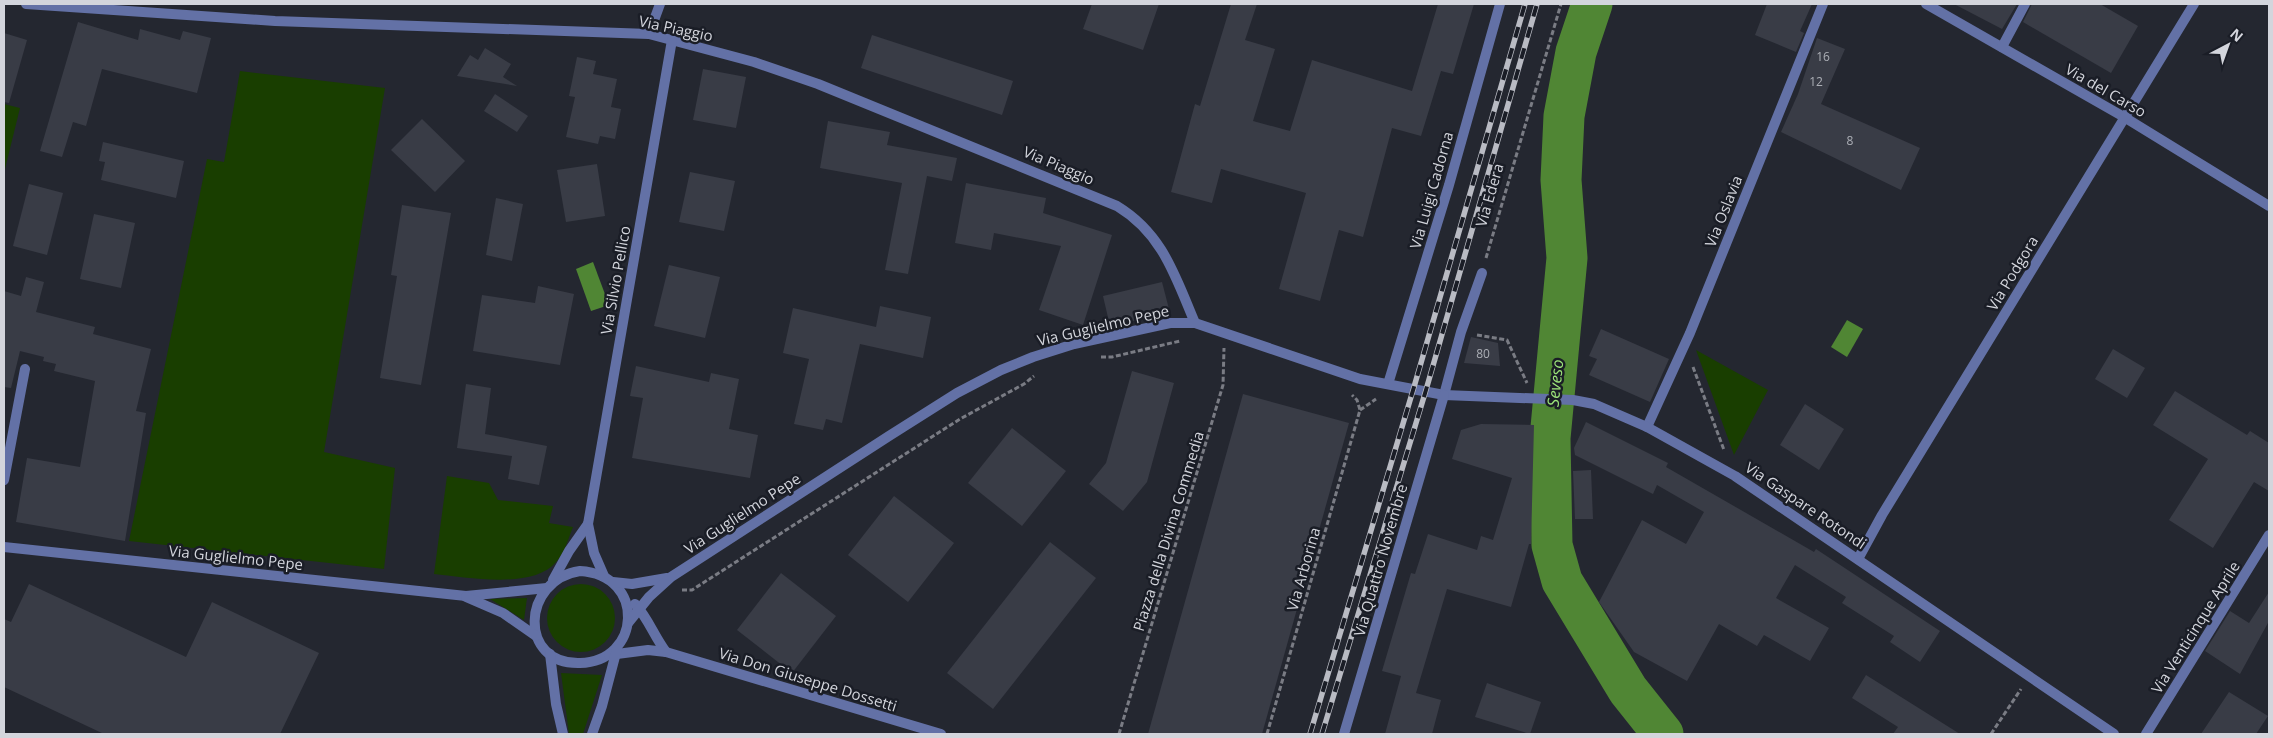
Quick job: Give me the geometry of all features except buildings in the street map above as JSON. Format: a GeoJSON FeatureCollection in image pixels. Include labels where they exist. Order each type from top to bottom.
{"type":"FeatureCollection","features":[{"type":"Feature","properties":{"kind":"street","name":"Via Piaggio"},"geometry":{"type":"LineString","coordinates":[[26,4],[275,22],[648,34],[672,40],[762,65],[818,84],[1117,206],[1141,223],[1159,244],[1169,261],[1196,323]]}},
{"type":"Feature","properties":{"kind":"street"},"geometry":{"type":"LineString","coordinates":[[648,34],[660,4]]}},
{"type":"Feature","properties":{"kind":"street","name":"Via Luigi Cadorna"},"geometry":{"type":"LineString","coordinates":[[1388,384],[1449,185],[1500,4]]}},
{"type":"Feature","properties":{"kind":"street","name":"Via Oslavia"},"geometry":{"type":"LineString","coordinates":[[1647,427],[1690,333],[1823,4]]}},
{"type":"Feature","properties":{"kind":"street","name":"Via del Carso"},"geometry":{"type":"LineString","coordinates":[[1926,4],[2124,117],[2269,206]]}},
{"type":"Feature","properties":{"kind":"street"},"geometry":{"type":"LineString","coordinates":[[2002,46],[2025,4]]}},
{"type":"Feature","properties":{"kind":"street","name":"Via Podgora"},"geometry":{"type":"LineString","coordinates":[[1858,559],[1882,515],[2194,4]]}},
{"type":"Feature","properties":{"kind":"street","name":"Via Silvio Pellico"},"geometry":{"type":"LineString","coordinates":[[604,576],[594,553],[588,524],[672,40]]}},
{"type":"Feature","properties":{"kind":"street"},"geometry":{"type":"LineString","coordinates":[[1444,395],[1462,332],[1482,273]]}},
{"type":"Feature","properties":{"kind":"street","name":"Via Guglielmo Pepe"},"geometry":{"type":"LineString","coordinates":[[642,612],[649,597],[671,577],[889,436],[957,394],[1001,370],[1033,357],[1074,344],[1170,323],[1196,323],[1351,376],[1444,395]]}},
{"type":"Feature","properties":{"kind":"street"},"geometry":{"type":"LineString","coordinates":[[4,480],[25,369]]}},
{"type":"Feature","properties":{"kind":"street","name":"Via Gaspare Rotondi"},"geometry":{"type":"LineString","coordinates":[[1444,395],[1573,400],[1594,404],[1647,427],[1736,476],[2114,734]]}},
{"type":"Feature","properties":{"kind":"street","name":"Via Quattro Novembre"},"geometry":{"type":"LineString","coordinates":[[1344,734],[1444,395]]}},
{"type":"Feature","properties":{"kind":"street","name":"Via Silvio Pellico"},"geometry":{"type":"LineString","coordinates":[[549,585],[588,524]]}},
{"type":"Feature","properties":{"kind":"street","name":"Via Venticinque Aprile"},"geometry":{"type":"LineString","coordinates":[[2146,734],[2269,535]]}},
{"type":"Feature","properties":{"kind":"street","name":"Via Guglielmo Pepe"},"geometry":{"type":"LineString","coordinates":[[4,547],[466,596],[549,585]]}},
{"type":"Feature","properties":{"kind":"street"},"geometry":{"type":"LineString","coordinates":[[614,651],[595,662],[579,664],[550,654],[541,646],[536,636],[534,621],[537,607],[549,585],[569,573],[580,571],[604,576],[613,582],[642,612],[654,637],[666,652]]}},
{"type":"Feature","properties":{"kind":"street","name":"Via Guglielmo Pepe"},"geometry":{"type":"LineString","coordinates":[[613,582],[632,584],[671,577]]}},
{"type":"Feature","properties":{"kind":"street"},"geometry":{"type":"LineString","coordinates":[[622,592],[629,611],[628,624]]}},
{"type":"Feature","properties":{"kind":"street","name":"Via Guglielmo Pepe"},"geometry":{"type":"LineString","coordinates":[[466,596],[503,613],[536,636]]}},
{"type":"Feature","properties":{"kind":"street"},"geometry":{"type":"LineString","coordinates":[[592,734],[612,670],[614,651],[628,624],[642,612]]}},
{"type":"Feature","properties":{"kind":"street","name":"Via Don Giuseppe Dossetti"},"geometry":{"type":"LineString","coordinates":[[614,651],[632,652],[648,650],[666,652],[942,734]]}},
{"type":"Feature","properties":{"kind":"street"},"geometry":{"type":"LineString","coordinates":[[612,670],[632,652]]}},
{"type":"Feature","properties":{"kind":"street"},"geometry":{"type":"LineString","coordinates":[[550,654],[556,704],[563,734]]}},
{"type":"Feature","properties":{"kind":"path","name":"Via Edera"},"geometry":{"type":"LineString","coordinates":[[1482,273],[1561,4]]}},
{"type":"Feature","properties":{"kind":"path"},"geometry":{"type":"LineString","coordinates":[[1462,332],[1507,340],[1533,398]]}},
{"type":"Feature","properties":{"kind":"path","name":"Piazza della Divina Commedia"},"geometry":{"type":"LineString","coordinates":[[1119,734],[1223,385],[1223,351],[1228,333]]}},
{"type":"Feature","properties":{"kind":"path"},"geometry":{"type":"LineString","coordinates":[[1092,357],[1112,357],[1182,341]]}},
{"type":"Feature","properties":{"kind":"path"},"geometry":{"type":"LineString","coordinates":[[1215,348],[1233,354]]}},
{"type":"Feature","properties":{"kind":"path"},"geometry":{"type":"LineString","coordinates":[[1691,362],[1736,476]]}},
{"type":"Feature","properties":{"kind":"path"},"geometry":{"type":"LineString","coordinates":[[671,577],[677,590],[692,590],[960,419],[1024,384],[1037,373]]}},
{"type":"Feature","properties":{"kind":"path","name":"Via Arborina"},"geometry":{"type":"LineString","coordinates":[[1267,734],[1360,410],[1357,400],[1353,395],[1344,392]]}},
{"type":"Feature","properties":{"kind":"path"},"geometry":{"type":"LineString","coordinates":[[1990,734],[2022,687]]}},
{"type":"Feature","properties":{"kind":"shaded area"},"geometry":{"type":"Polygon","coordinates":[[[240,71],[385,88],[324,452],[395,468],[384,569],[129,541],[207,159],[224,162],[240,71]]]}},
{"type":"Feature","properties":{"kind":"shaded area"},"geometry":{"type":"Polygon","coordinates":[[[4,104],[20,108],[4,173],[4,104]]]}},
{"type":"Feature","properties":{"kind":"shaded area"},"geometry":{"type":"Polygon","coordinates":[[[593,262],[609,305],[591,311],[576,269],[593,262]]]}},
{"type":"Feature","properties":{"kind":"shaded area"},"geometry":{"type":"Polygon","coordinates":[[[1847,320],[1863,329],[1847,357],[1831,347],[1847,320]]]}},
{"type":"Feature","properties":{"kind":"shaded area"},"geometry":{"type":"Polygon","coordinates":[[[1696,350],[1768,390],[1734,455],[1696,350]]]}},
{"type":"Feature","properties":{"kind":"shaded area"},"geometry":{"type":"Polygon","coordinates":[[[447,476],[489,483],[498,500],[553,506],[549,523],[573,527],[562,554],[545,571],[516,579],[481,579],[434,574],[447,476]]]}},
{"type":"Feature","properties":{"kind":"shaded area"},"geometry":{"type":"Polygon","coordinates":[[[581,584],[594,587],[605,594],[612,605],[615,618],[612,631],[605,642],[594,649],[581,652],[568,649],[557,642],[550,631],[547,618],[550,605],[557,594],[568,587],[581,584]]]}},
{"type":"Feature","properties":{"kind":"shaded area"},"geometry":{"type":"Polygon","coordinates":[[[527,598],[524,620],[490,599],[527,598]]]}},
{"type":"Feature","properties":{"kind":"shaded area"},"geometry":{"type":"Polygon","coordinates":[[[561,673],[602,675],[583,734],[569,734],[561,673]]]}},
{"type":"Feature","properties":{"kind":"waterway","name":"Seveso"},"geometry":{"type":"LineString","coordinates":[[1592,4],[1576,52],[1564,116],[1561,180],[1567,258],[1550,438],[1552,545],[1562,581],[1628,690],[1663,734]]}},
{"type":"Feature","properties":{"kind":"railway"},"geometry":{"type":"LineString","coordinates":[[1310,734],[1414,387],[1525,4]]}},
{"type":"Feature","properties":{"kind":"railway"},"geometry":{"type":"LineString","coordinates":[[1322,734],[1426,390],[1537,4]]}}]}
